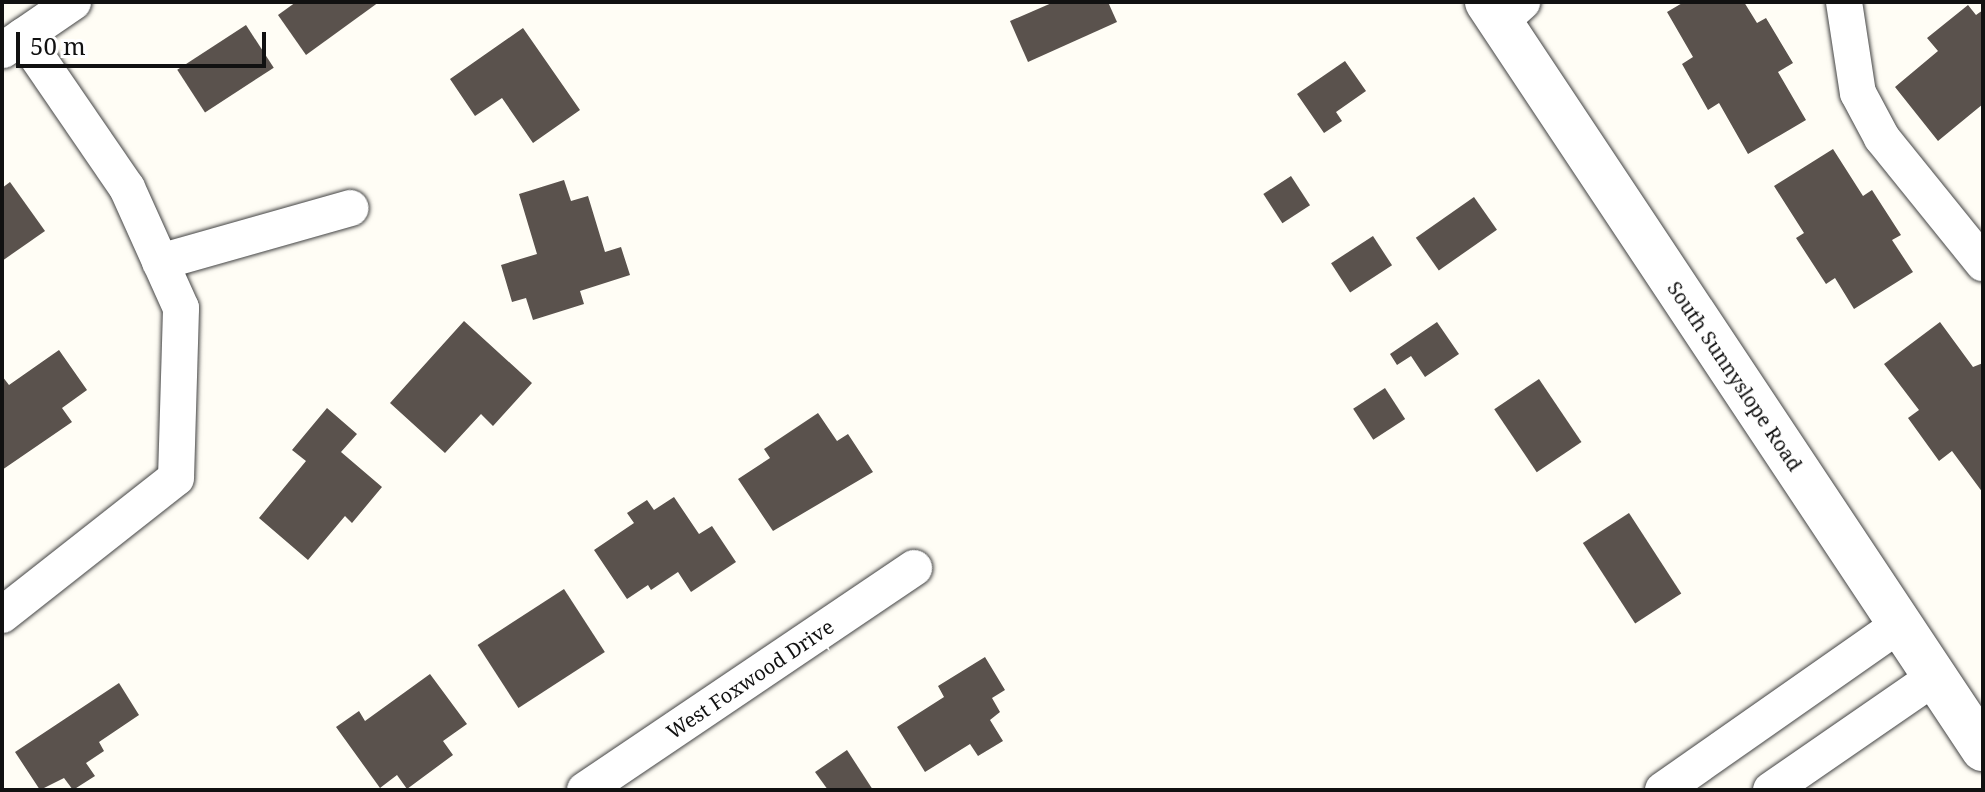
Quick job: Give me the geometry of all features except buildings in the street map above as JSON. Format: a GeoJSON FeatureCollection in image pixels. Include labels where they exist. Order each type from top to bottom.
{"type":"FeatureCollection","features":[{"type":"Feature","properties":{"kind":"street"},"geometry":{"type":"LineString","coordinates":[[2,615],[176,478],[181,308],[127,188],[12,43],[73,2]]}},
{"type":"Feature","properties":{"kind":"street"},"geometry":{"type":"LineString","coordinates":[[1844,2],[1858,93],[1882,138],[1983,263]]}},
{"type":"Feature","properties":{"kind":"street","name":"South Sunnyslope Road"},"geometry":{"type":"LineString","coordinates":[[1503,9],[1983,749]]}},
{"type":"Feature","properties":{"kind":"street"},"geometry":{"type":"LineString","coordinates":[[160,262],[351,208]]}},
{"type":"Feature","properties":{"kind":"street","name":"West Foxwood Drive"},"geometry":{"type":"LineString","coordinates":[[585,790],[914,568]]}},
{"type":"Feature","properties":{"kind":"street"},"geometry":{"type":"LineString","coordinates":[[1663,790],[1900,624]]}},
{"type":"Feature","properties":{"kind":"street"},"geometry":{"type":"LineString","coordinates":[[1771,790],[1936,676]]}}]}
